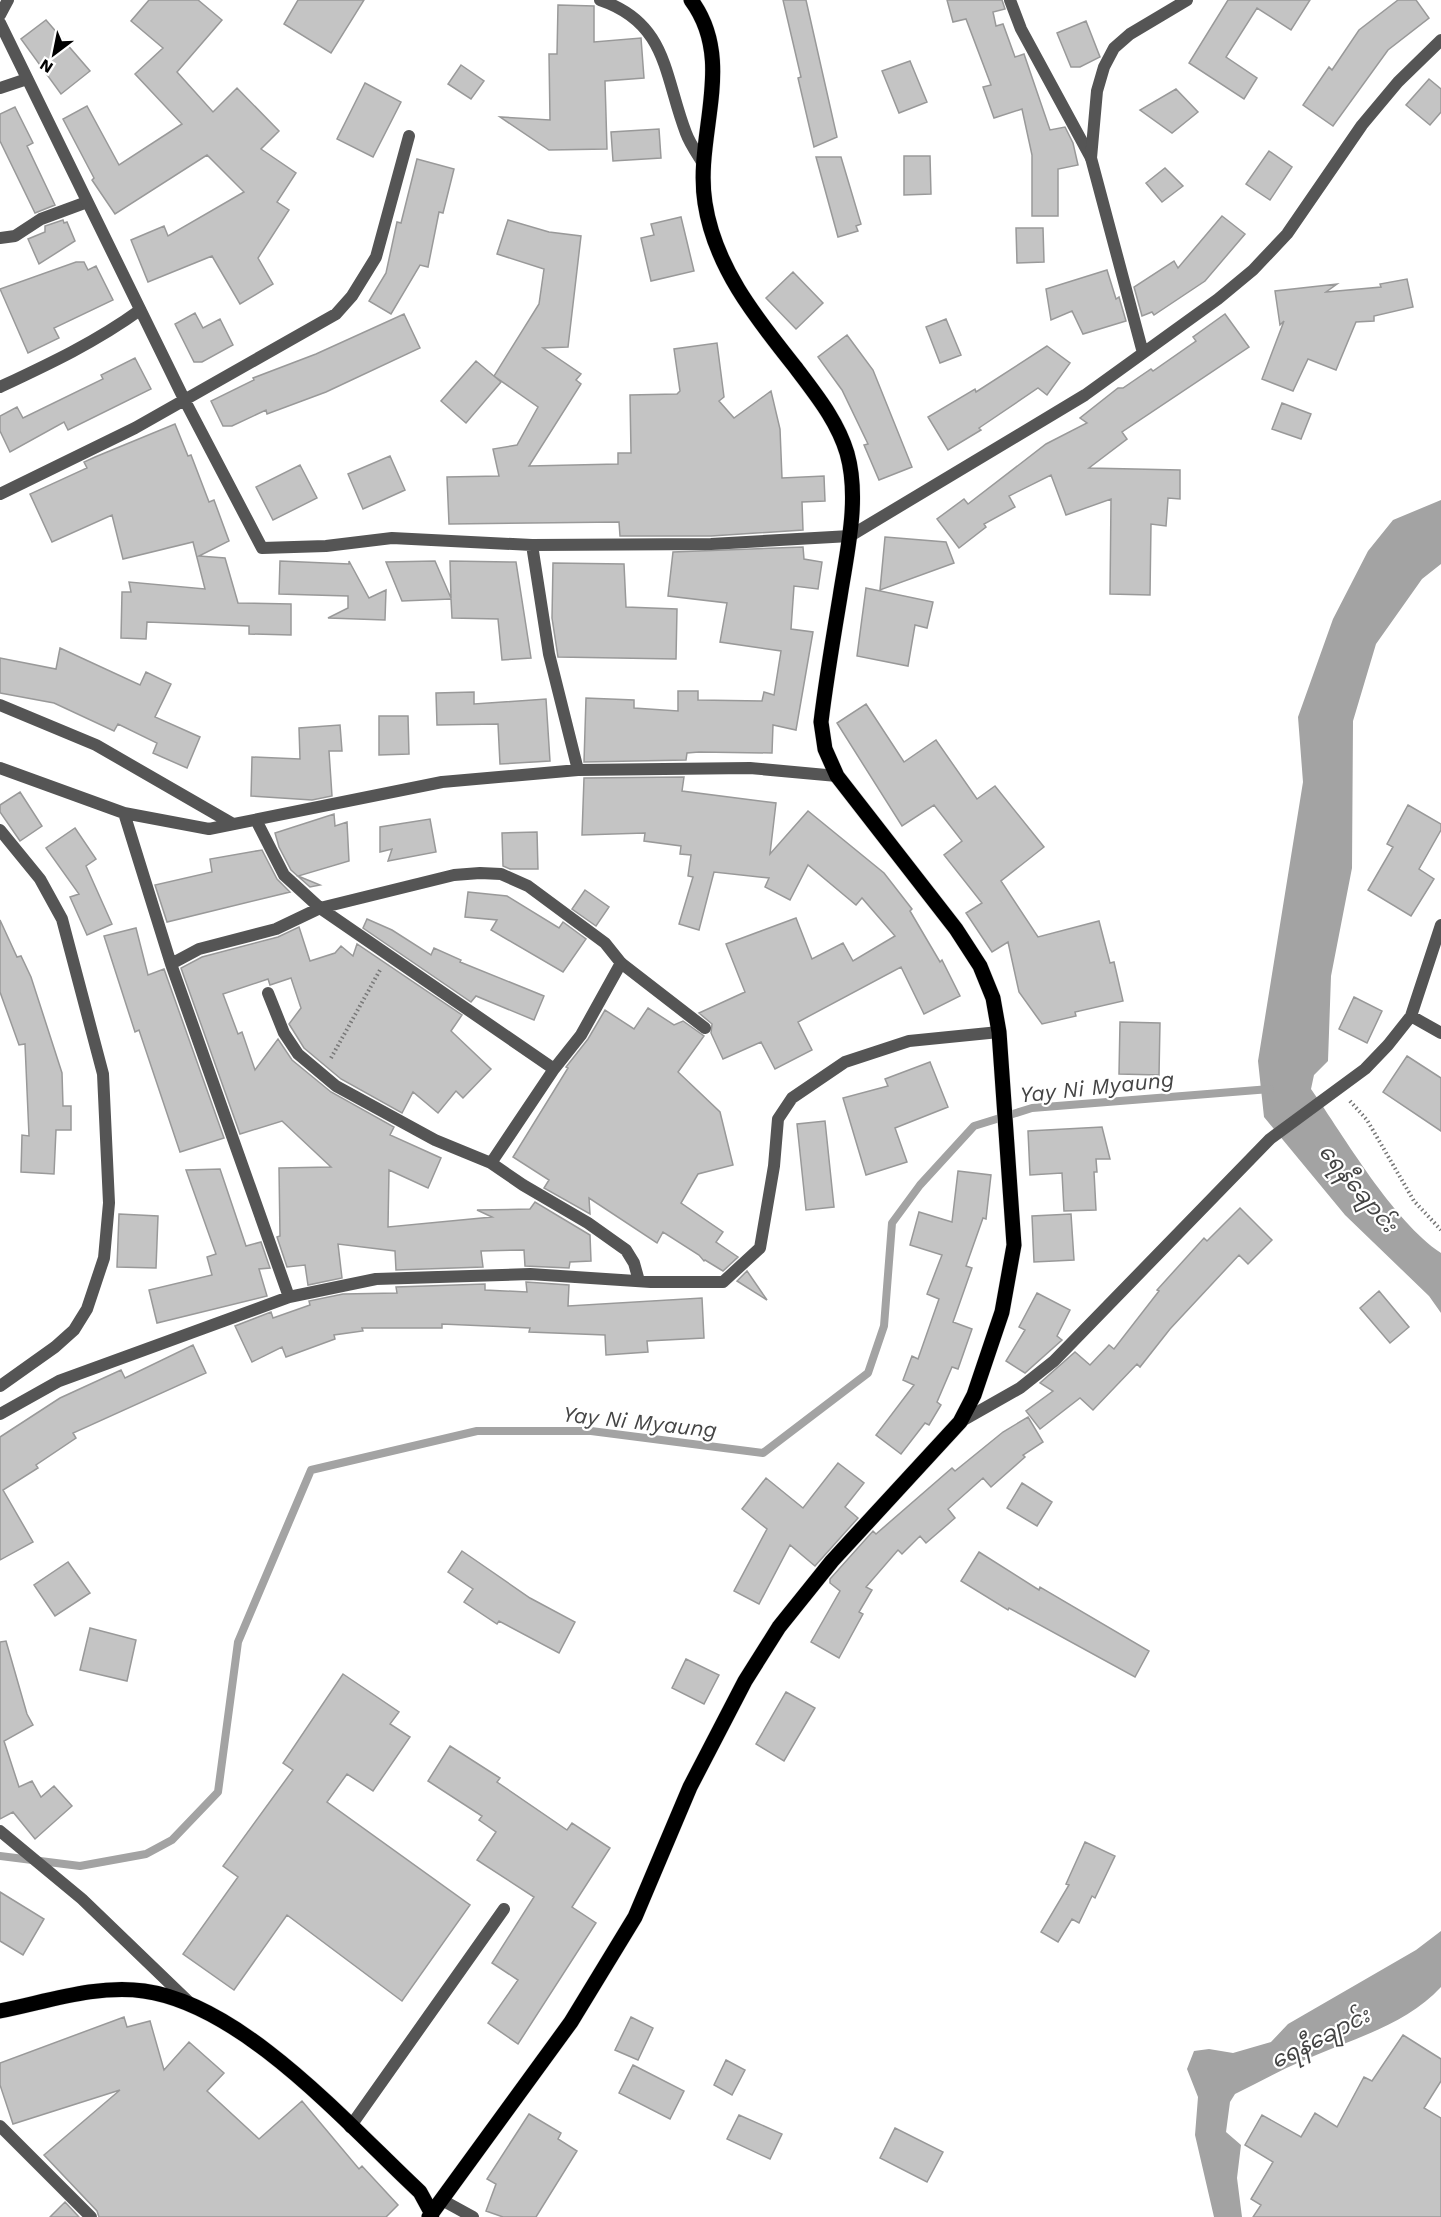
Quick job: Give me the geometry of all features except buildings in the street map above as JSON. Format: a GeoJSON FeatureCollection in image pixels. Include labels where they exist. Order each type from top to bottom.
{"type":"FeatureCollection","features":[{"type":"Feature","properties":{"kind":"main road"},"geometry":{"type":"LineString","coordinates":[[433,2216],[442,2200],[571,2022],[635,1917],[690,1787],[745,1681],[779,1627],[832,1561],[960,1422],[990,1353],[1002,1312],[1014,1245],[1001,1089],[999,1032],[993,998],[980,966],[968,947],[837,776],[825,749],[821,722],[850,536],[853,483],[847,454],[837,426],[825,405],[748,308],[728,273],[705,203],[704,165],[713,99],[711,42],[702,15],[691,0]]}},
{"type":"Feature","properties":{"kind":"main road"},"geometry":{"type":"LineString","coordinates":[[0,2011],[103,1990],[144,1991],[190,2002],[273,2053],[420,2192],[433,2216]]}},
{"type":"Feature","properties":{"kind":"main road"},"geometry":{"type":"LineString","coordinates":[[420,2192],[442,2200]]}},
{"type":"Feature","properties":{"kind":"street"},"geometry":{"type":"LineString","coordinates":[[0,15],[8,0]]}},
{"type":"Feature","properties":{"kind":"street"},"geometry":{"type":"LineString","coordinates":[[600,0],[628,12],[654,38],[661,51],[686,134],[704,165]]}},
{"type":"Feature","properties":{"kind":"street"},"geometry":{"type":"LineString","coordinates":[[1010,0],[1022,29],[1091,158],[1143,352]]}},
{"type":"Feature","properties":{"kind":"street"},"geometry":{"type":"LineString","coordinates":[[1091,158],[1097,91],[1104,67],[1114,48],[1130,34],[1187,0]]}},
{"type":"Feature","properties":{"kind":"street"},"geometry":{"type":"LineString","coordinates":[[0,23],[184,399],[262,548],[326,546],[392,538],[532,545],[711,544],[850,536],[1085,395],[1218,299],[1260,263],[1287,234],[1362,125],[1398,82],[1441,40]]}},
{"type":"Feature","properties":{"kind":"street"},"geometry":{"type":"LineString","coordinates":[[0,88],[27,79]]}},
{"type":"Feature","properties":{"kind":"street"},"geometry":{"type":"LineString","coordinates":[[0,494],[135,428],[336,314],[352,296],[376,257],[409,136]]}},
{"type":"Feature","properties":{"kind":"street"},"geometry":{"type":"LineString","coordinates":[[0,238],[15,236],[41,219],[87,202]]}},
{"type":"Feature","properties":{"kind":"street"},"geometry":{"type":"LineString","coordinates":[[0,387],[113,330],[140,310]]}},
{"type":"Feature","properties":{"kind":"street"},"geometry":{"type":"LineString","coordinates":[[532,545],[549,654],[578,770]]}},
{"type":"Feature","properties":{"kind":"street"},"geometry":{"type":"LineString","coordinates":[[0,705],[96,745],[233,824]]}},
{"type":"Feature","properties":{"kind":"street"},"geometry":{"type":"LineString","coordinates":[[0,768],[124,813],[209,829],[442,782],[578,770],[750,768],[837,776]]}},
{"type":"Feature","properties":{"kind":"street"},"geometry":{"type":"LineString","coordinates":[[124,813],[171,964],[289,1297]]}},
{"type":"Feature","properties":{"kind":"street"},"geometry":{"type":"LineString","coordinates":[[256,820],[284,875],[320,908],[554,1069]]}},
{"type":"Feature","properties":{"kind":"street"},"geometry":{"type":"LineString","coordinates":[[0,830],[40,879],[62,919],[103,1074],[109,1203],[104,1258],[87,1309],[74,1330],[56,1347],[0,1386]]}},
{"type":"Feature","properties":{"kind":"street"},"geometry":{"type":"LineString","coordinates":[[171,964],[199,949],[276,929],[320,908],[454,875],[501,874],[528,886],[605,943],[621,963],[705,1028]]}},
{"type":"Feature","properties":{"kind":"street"},"geometry":{"type":"LineString","coordinates":[[960,1422],[1020,1388],[1054,1361],[1270,1139],[1365,1069],[1411,1016],[1441,925]]}},
{"type":"Feature","properties":{"kind":"street"},"geometry":{"type":"LineString","coordinates":[[491,1163],[554,1069],[581,1035],[621,963]]}},
{"type":"Feature","properties":{"kind":"street"},"geometry":{"type":"LineString","coordinates":[[268,993],[284,1033],[298,1054],[336,1086],[435,1140],[491,1163],[523,1185],[588,1222],[626,1250],[634,1263],[639,1281]]}},
{"type":"Feature","properties":{"kind":"street"},"geometry":{"type":"LineString","coordinates":[[1411,1016],[1441,1032]]}},
{"type":"Feature","properties":{"kind":"street"},"geometry":{"type":"LineString","coordinates":[[0,1414],[59,1381],[289,1297],[376,1279],[530,1274],[639,1281],[723,1282],[760,1248],[772,1177],[778,1119],[792,1098],[845,1062],[909,1041],[999,1032]]}},
{"type":"Feature","properties":{"kind":"street"},"geometry":{"type":"LineString","coordinates":[[0,1831],[82,1899],[190,2002]]}},
{"type":"Feature","properties":{"kind":"street"},"geometry":{"type":"LineString","coordinates":[[350,2127],[504,1909]]}},
{"type":"Feature","properties":{"kind":"street"},"geometry":{"type":"LineString","coordinates":[[0,2126],[91,2217]]}},
{"type":"Feature","properties":{"kind":"street"},"geometry":{"type":"LineString","coordinates":[[442,2200],[473,2217]]}},
{"type":"Feature","properties":{"kind":"path"},"geometry":{"type":"LineString","coordinates":[[322,1074],[388,955]]}},
{"type":"Feature","properties":{"kind":"path"},"geometry":{"type":"LineString","coordinates":[[1339,1089],[1367,1120],[1414,1201],[1441,1230]]}},
{"type":"Feature","properties":{"kind":"water","name":"ရေနီချောင်း"},"geometry":{"type":"Polygon","coordinates":[[[1441,500],[1441,564],[1422,579],[1376,644],[1353,721],[1352,868],[1331,976],[1328,1061],[1314,1075],[1311,1089],[1388,1200],[1423,1239],[1441,1253],[1441,1313],[1429,1296],[1345,1215],[1264,1117],[1258,1061],[1303,782],[1298,717],[1333,619],[1368,551],[1393,520],[1441,500]]]}},
{"type":"Feature","properties":{"kind":"water","name":"ရေနီချောင်း"},"geometry":{"type":"Polygon","coordinates":[[[1441,1931],[1441,1987],[1427,2001],[1376,2031],[1293,2065],[1235,2094],[1230,2102],[1226,2132],[1241,2145],[1237,2178],[1242,2217],[1214,2217],[1195,2135],[1198,2097],[1187,2069],[1194,2051],[1209,2049],[1233,2053],[1271,2042],[1288,2024],[1416,1950],[1441,1931]]]}},
{"type":"Feature","properties":{"kind":"waterway","name":"Yay Ni Myaung"},"geometry":{"type":"LineString","coordinates":[[0,1856],[80,1866],[146,1854],[172,1840],[218,1792],[238,1642],[311,1470],[477,1431],[591,1431],[763,1453],[868,1373],[884,1326],[892,1223],[920,1185],[974,1126],[1032,1108],[1270,1089]]}}]}
